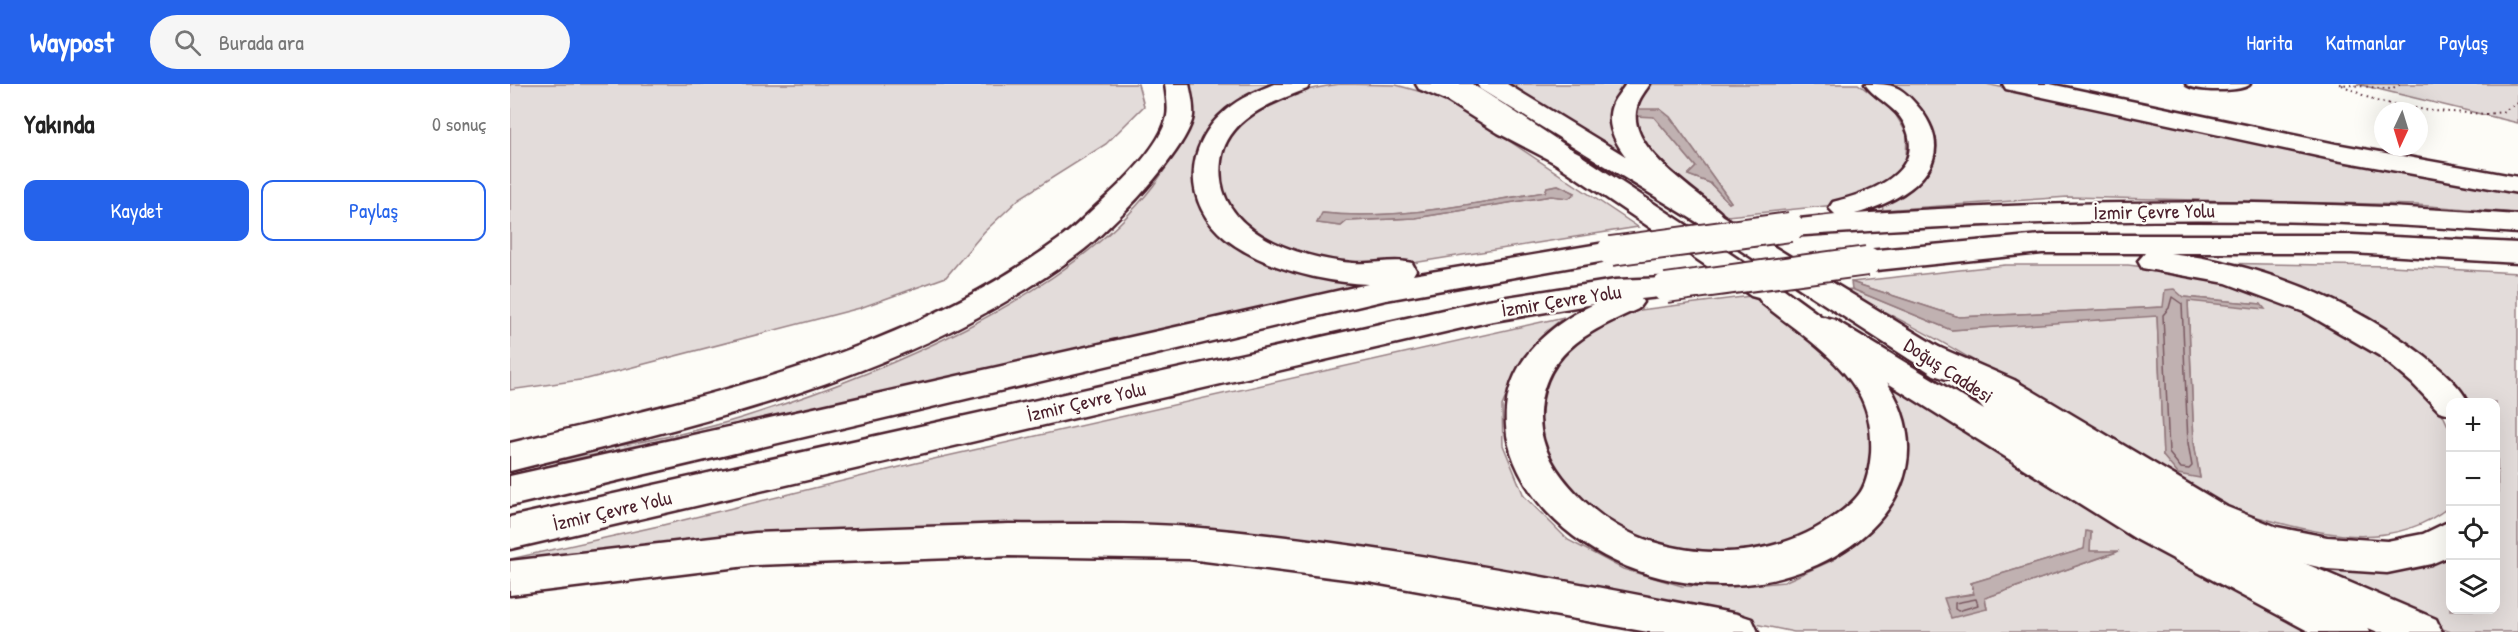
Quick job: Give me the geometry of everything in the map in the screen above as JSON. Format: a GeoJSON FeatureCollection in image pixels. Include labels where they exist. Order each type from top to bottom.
{"type":"FeatureCollection","features":[{"type":"Feature","properties":{"kind":"main road"},"geometry":{"type":"LineString","coordinates":[[510,457],[776,389],[915,338],[1022,280],[1101,222],[1151,167],[1180,116],[1177,84]]}},
{"type":"Feature","properties":{"kind":"main road"},"geometry":{"type":"LineString","coordinates":[[1298,84],[1250,104],[1223,124],[1211,144],[1206,159],[1206,189],[1219,214],[1237,232],[1269,251],[1317,267],[1367,274],[1568,247],[1611,251]]}},
{"type":"Feature","properties":{"kind":"main road"},"geometry":{"type":"LineString","coordinates":[[1428,84],[1456,96],[1507,127],[1570,160]]}},
{"type":"Feature","properties":{"kind":"main road","name":"Doğuş Caddesi"},"geometry":{"type":"LineString","coordinates":[[1455,84],[1570,160],[1666,228],[2149,528],[2349,632]]}},
{"type":"Feature","properties":{"kind":"main road","name":"Doğuş Caddesi"},"geometry":{"type":"LineString","coordinates":[[1489,84],[1710,218],[1817,288],[1920,350],[2075,453],[2238,552],[2421,632]]}},
{"type":"Feature","properties":{"kind":"main road"},"geometry":{"type":"LineString","coordinates":[[1638,84],[1628,94],[1622,110],[1624,130],[1633,150],[1710,218]]}},
{"type":"Feature","properties":{"kind":"main road"},"geometry":{"type":"LineString","coordinates":[[1790,226],[1805,215],[1880,199],[1906,183],[1919,165],[1923,148],[1911,113],[1877,84]]}},
{"type":"Feature","properties":{"kind":"main road"},"geometry":{"type":"LineString","coordinates":[[2015,84],[2336,152],[2518,185]]}},
{"type":"Feature","properties":{"kind":"main road","name":"İzmir Çevre Yolu"},"geometry":{"type":"LineString","coordinates":[[510,490],[1132,350],[1386,290],[1611,251],[1790,226],[1932,216],[2229,211],[2349,214],[2518,224]]}},
{"type":"Feature","properties":{"kind":"main road","name":"İzmir Çevre Yolu"},"geometry":{"type":"LineString","coordinates":[[1867,261],[2054,244],[2352,244],[2518,253]]}},
{"type":"Feature","properties":{"kind":"main road"},"geometry":{"type":"LineString","coordinates":[[1773,296],[1844,353],[1868,380],[1880,402],[1889,432],[1888,463],[1878,496],[1854,524],[1823,546],[1783,562],[1743,569],[1703,569],[1624,549],[1590,529],[1561,505],[1541,477],[1527,447],[1523,421],[1525,397],[1531,377],[1545,354],[1561,336],[1584,320],[1666,288],[1867,261],[2103,258],[2188,263],[2265,284],[2329,311],[2371,336],[2411,365],[2447,398]]}},
{"type":"Feature","properties":{"kind":"main road","name":"İzmir Çevre Yolu"},"geometry":{"type":"LineString","coordinates":[[510,533],[1488,311],[1615,290],[1666,288]]}},
{"type":"Feature","properties":{"kind":"main road"},"geometry":{"type":"LineString","coordinates":[[1920,350],[2002,389],[2131,470],[2214,518],[2272,542],[2327,553],[2387,557],[2431,548],[2446,540]]}},
{"type":"Feature","properties":{"kind":"main road"},"geometry":{"type":"LineString","coordinates":[[510,579],[755,549],[1009,540],[1190,543],[1369,565],[1737,632]]}},
{"type":"Feature","properties":{"kind":"street"},"geometry":{"type":"LineString","coordinates":[[2194,84],[2242,84]]}},
{"type":"Feature","properties":{"kind":"path"},"geometry":{"type":"LineString","coordinates":[[2340,84],[2390,89],[2402,84]]}},
{"type":"Feature","properties":{"kind":"path"},"geometry":{"type":"LineString","coordinates":[[2340,84],[2358,96],[2385,105],[2488,114],[2502,112],[2518,103]]}},
{"type":"Feature","properties":{"kind":"shaded area"},"geometry":{"type":"Polygon","coordinates":[[[510,84],[1138,84],[1144,106],[1106,144],[1020,198],[984,232],[946,277],[860,308],[587,379],[510,390],[510,84]]]}},
{"type":"Feature","properties":{"kind":"shaded area"},"geometry":{"type":"Polygon","coordinates":[[[1183,84],[1290,84],[1215,125],[1194,161],[1199,205],[1225,238],[1262,260],[1323,277],[1396,280],[557,463],[563,457],[697,430],[794,401],[908,356],[1020,298],[1072,264],[1117,226],[1154,185],[1181,141],[1186,115],[1183,84]]]}},
{"type":"Feature","properties":{"kind":"shaded area"},"geometry":{"type":"Polygon","coordinates":[[[1500,84],[1629,84],[1630,159],[1500,84]]]}},
{"type":"Feature","properties":{"kind":"shaded area"},"geometry":{"type":"Polygon","coordinates":[[[1651,84],[1858,84],[1893,110],[1907,134],[1906,160],[1900,171],[1889,182],[1836,205],[1727,216],[1675,180],[1633,132],[1639,96],[1651,84]],[[1660,109],[1654,117],[1696,167],[1688,175],[1710,183],[1729,203],[1731,202],[1670,117],[1660,109]]]}},
{"type":"Feature","properties":{"kind":"shaded area"},"geometry":{"type":"Polygon","coordinates":[[[1877,84],[1986,84],[2339,159],[2518,191],[2518,213],[2416,205],[2068,197],[1883,210],[1882,205],[1907,192],[1926,170],[1916,113],[1877,84]]]}},
{"type":"Feature","properties":{"kind":"shaded area"},"geometry":{"type":"Polygon","coordinates":[[[2357,84],[2518,84],[2518,123],[2357,84]]]}},
{"type":"Feature","properties":{"kind":"shaded area"},"geometry":{"type":"Polygon","coordinates":[[[1396,85],[1429,94],[1463,110],[1638,227],[1394,266],[1320,261],[1247,230],[1220,206],[1216,150],[1234,127],[1259,108],[1285,96],[1326,86],[1396,85]],[[1558,185],[1547,187],[1546,192],[1435,210],[1379,215],[1323,213],[1317,223],[1341,226],[1347,221],[1415,218],[1551,196],[1569,198],[1575,193],[1558,185]]]}},
{"type":"Feature","properties":{"kind":"shaded area"},"geometry":{"type":"Polygon","coordinates":[[[2208,263],[2391,266],[2518,273],[2518,632],[2451,632],[2414,619],[2246,544],[2418,567],[2446,560],[2446,614],[2500,614],[2500,398],[2454,398],[2407,355],[2208,263]]]}},
{"type":"Feature","properties":{"kind":"shaded area"},"geometry":{"type":"Polygon","coordinates":[[[2005,265],[2128,265],[2202,274],[2314,314],[2406,375],[2442,413],[2446,422],[2446,509],[2429,520],[2407,529],[2361,536],[2313,531],[2232,510],[2161,475],[1968,357],[1842,290],[1852,289],[1951,330],[2157,315],[2163,456],[2200,477],[2194,443],[2188,301],[2261,304],[2183,297],[2163,307],[1959,317],[1851,282],[2005,265]]]}},
{"type":"Feature","properties":{"kind":"shaded area"},"geometry":{"type":"Polygon","coordinates":[[[1751,296],[1784,316],[1819,345],[1854,379],[1873,420],[1873,464],[1852,504],[1811,535],[1754,552],[1689,551],[1627,533],[1577,501],[1546,462],[1533,421],[1557,349],[1632,311],[1751,296]]]}},
{"type":"Feature","properties":{"kind":"shaded area"},"geometry":{"type":"Polygon","coordinates":[[[1564,317],[1547,331],[1523,357],[1502,406],[1503,445],[1524,496],[1568,540],[1623,569],[1682,586],[1733,587],[1784,582],[1833,560],[1874,528],[1899,483],[1872,370],[2323,632],[1794,632],[1538,580],[1349,546],[510,566],[510,559],[663,525],[916,463],[1564,317]],[[2091,532],[2084,549],[1971,583],[1975,593],[1945,598],[1987,609],[1985,598],[2117,552],[2090,551],[2091,532]]]}},
{"type":"Feature","properties":{"kind":"water"},"geometry":{"type":"Polygon","coordinates":[[[1637,109],[1660,109],[1670,117],[1731,202],[1729,203],[1710,183],[1688,175],[1696,167],[1654,117],[1635,116],[1637,109]]]}},
{"type":"Feature","properties":{"kind":"water"},"geometry":{"type":"Polygon","coordinates":[[[1558,185],[1575,193],[1569,198],[1551,196],[1415,218],[1347,221],[1341,226],[1317,223],[1322,213],[1378,215],[1434,210],[1545,192],[1547,187],[1558,185]]]}},
{"type":"Feature","properties":{"kind":"water"},"geometry":{"type":"Polygon","coordinates":[[[1851,282],[1959,317],[2163,307],[2165,290],[2174,289],[2183,297],[2261,304],[2265,309],[2188,301],[2194,443],[2200,478],[2178,474],[2163,456],[2157,316],[1951,330],[1852,289],[1851,282]]]}},
{"type":"Feature","properties":{"kind":"water"},"geometry":{"type":"Polygon","coordinates":[[[2086,531],[2091,532],[2090,551],[2119,551],[1985,598],[1987,609],[1951,618],[1944,598],[1974,594],[1971,583],[2084,549],[2086,531]]]}}]}
